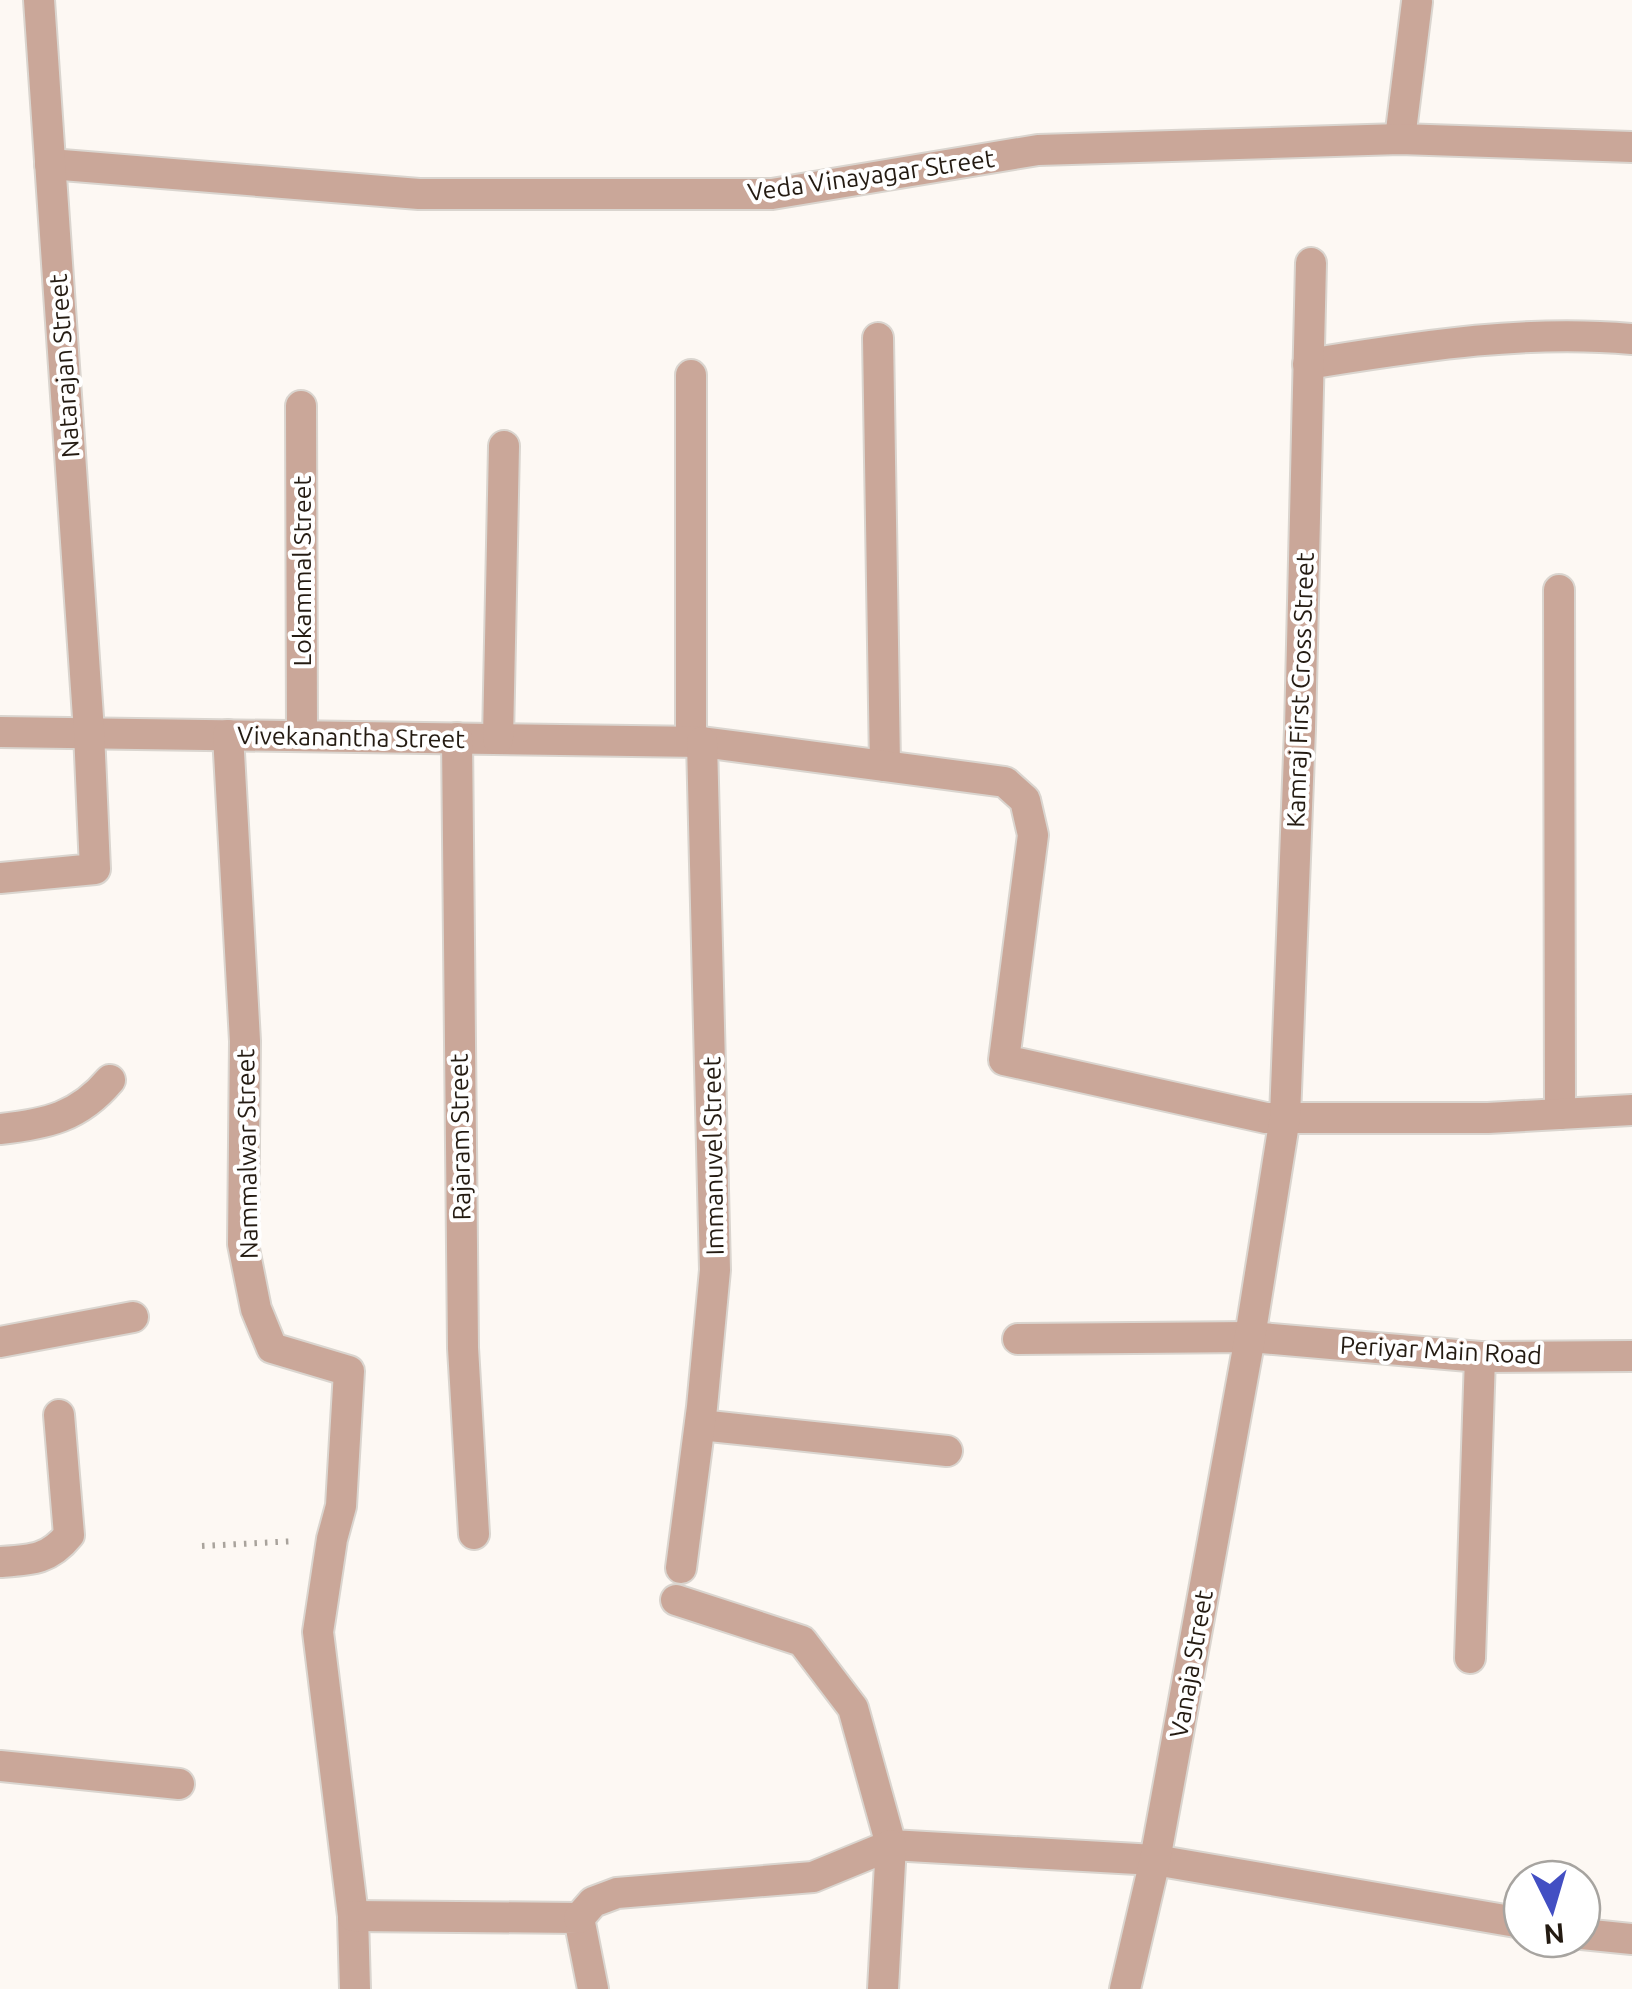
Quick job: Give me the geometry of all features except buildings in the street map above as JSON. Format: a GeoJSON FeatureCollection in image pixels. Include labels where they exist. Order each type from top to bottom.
{"type":"FeatureCollection","features":[{"type":"Feature","properties":{"kind":"street","name":"Natarajan Street"},"geometry":{"type":"LineString","coordinates":[[0,878],[95,869],[38,0]]}},
{"type":"Feature","properties":{"kind":"street"},"geometry":{"type":"LineString","coordinates":[[1400,140],[1417,2]]}},
{"type":"Feature","properties":{"kind":"street","name":"Veda Vinayagar Street"},"geometry":{"type":"LineString","coordinates":[[50,164],[419,194],[772,194],[1038,150],[1400,140],[1632,146]]}},
{"type":"Feature","properties":{"kind":"street","name":"Kamraj First Cross Street"},"geometry":{"type":"LineString","coordinates":[[1250,1337],[1285,1117],[1300,729],[1311,263]]}},
{"type":"Feature","properties":{"kind":"street"},"geometry":{"type":"LineString","coordinates":[[1308,364],[1516,336],[1632,339]]}},
{"type":"Feature","properties":{"kind":"street"},"geometry":{"type":"LineString","coordinates":[[878,338],[885,766]]}},
{"type":"Feature","properties":{"kind":"street","name":"Immanuvel Street"},"geometry":{"type":"LineString","coordinates":[[680,1568],[700,1425],[715,1270],[696,742],[691,375]]}},
{"type":"Feature","properties":{"kind":"street","name":"Lokammal Street"},"geometry":{"type":"LineString","coordinates":[[301,406],[302,736]]}},
{"type":"Feature","properties":{"kind":"street"},"geometry":{"type":"LineString","coordinates":[[498,739],[504,446]]}},
{"type":"Feature","properties":{"kind":"street"},"geometry":{"type":"LineString","coordinates":[[1559,590],[1560,1114]]}},
{"type":"Feature","properties":{"kind":"street","name":"Vivekanantha Street"},"geometry":{"type":"LineString","coordinates":[[0,732],[696,742],[1005,782],[1026,800],[1033,835],[1004,1060],[1266,1118],[1285,1117]]}},
{"type":"Feature","properties":{"kind":"street","name":"Nammalwar Street"},"geometry":{"type":"LineString","coordinates":[[228,735],[245,1041],[244,1244],[256,1309],[272,1348],[348,1371],[341,1506],[318,1632],[352,1916],[355,1989]]}},
{"type":"Feature","properties":{"kind":"street","name":"Rajaram Street"},"geometry":{"type":"LineString","coordinates":[[456,738],[463,1348],[474,1534]]}},
{"type":"Feature","properties":{"kind":"street"},"geometry":{"type":"LineString","coordinates":[[0,1129],[43,1124],[91,1102],[110,1080]]}},
{"type":"Feature","properties":{"kind":"street"},"geometry":{"type":"LineString","coordinates":[[1285,1117],[1488,1118],[1632,1110]]}},
{"type":"Feature","properties":{"kind":"street"},"geometry":{"type":"LineString","coordinates":[[0,1342],[133,1317]]}},
{"type":"Feature","properties":{"kind":"street","name":"Periyar Main Road"},"geometry":{"type":"LineString","coordinates":[[1018,1339],[1250,1337],[1480,1357],[1632,1356]]}},
{"type":"Feature","properties":{"kind":"street","name":"Vanaja Street"},"geometry":{"type":"LineString","coordinates":[[1124,1989],[1155,1860],[1250,1337]]}},
{"type":"Feature","properties":{"kind":"street"},"geometry":{"type":"LineString","coordinates":[[1470,1658],[1480,1357]]}},
{"type":"Feature","properties":{"kind":"street"},"geometry":{"type":"LineString","coordinates":[[0,1562],[40,1560],[57,1551],[69,1535],[59,1415]]}},
{"type":"Feature","properties":{"kind":"street"},"geometry":{"type":"LineString","coordinates":[[700,1425],[947,1451]]}},
{"type":"Feature","properties":{"kind":"street"},"geometry":{"type":"LineString","coordinates":[[676,1600],[802,1642],[853,1708],[892,1846],[883,1989]]}},
{"type":"Feature","properties":{"kind":"street"},"geometry":{"type":"LineString","coordinates":[[0,1766],[179,1784]]}},
{"type":"Feature","properties":{"kind":"street"},"geometry":{"type":"LineString","coordinates":[[352,1916],[579,1918],[593,1902],[617,1893],[813,1877],[892,1846],[1155,1860],[1502,1920]]}},
{"type":"Feature","properties":{"kind":"street"},"geometry":{"type":"LineString","coordinates":[[579,1918],[593,1989]]}},
{"type":"Feature","properties":{"kind":"street"},"geometry":{"type":"LineString","coordinates":[[1602,1936],[1632,1939]]}},
{"type":"Feature","properties":{"kind":"path"},"geometry":{"type":"LineString","coordinates":[[202,1546],[332,1539]]}}]}
